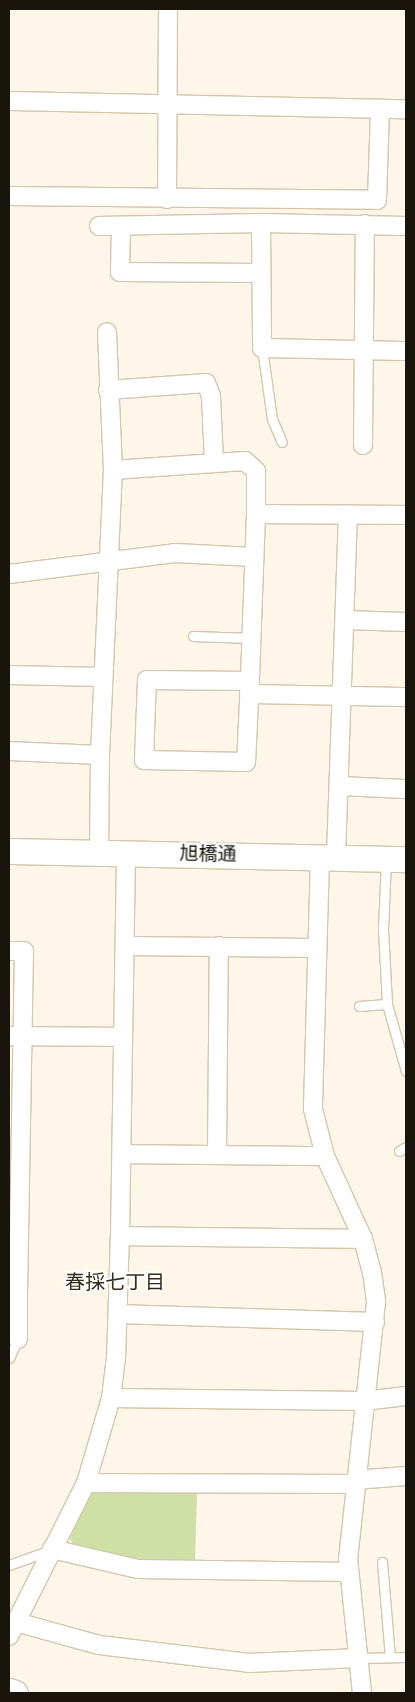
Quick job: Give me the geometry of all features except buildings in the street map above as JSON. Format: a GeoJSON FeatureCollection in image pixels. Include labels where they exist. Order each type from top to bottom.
{"type":"FeatureCollection","features":[{"type":"Feature","properties":{"kind":"street"},"geometry":{"type":"LineString","coordinates":[[167,199],[168,9]]}},
{"type":"Feature","properties":{"kind":"street"},"geometry":{"type":"LineString","coordinates":[[9,101],[406,109]]}},
{"type":"Feature","properties":{"kind":"street"},"geometry":{"type":"LineString","coordinates":[[9,196],[377,200],[380,109]]}},
{"type":"Feature","properties":{"kind":"street"},"geometry":{"type":"LineString","coordinates":[[261,223],[259,273],[262,348],[406,351]]}},
{"type":"Feature","properties":{"kind":"street"},"geometry":{"type":"LineString","coordinates":[[99,226],[261,223],[406,226]]}},
{"type":"Feature","properties":{"kind":"street"},"geometry":{"type":"LineString","coordinates":[[363,445],[365,224]]}},
{"type":"Feature","properties":{"kind":"street"},"geometry":{"type":"LineString","coordinates":[[121,227],[120,272],[259,273]]}},
{"type":"Feature","properties":{"kind":"street"},"geometry":{"type":"LineString","coordinates":[[99,852],[102,677],[110,561],[113,470],[108,390],[107,332]]}},
{"type":"Feature","properties":{"kind":"street"},"geometry":{"type":"LineString","coordinates":[[108,390],[206,383],[211,396],[214,462]]}},
{"type":"Feature","properties":{"kind":"street"},"geometry":{"type":"LineString","coordinates":[[113,470],[245,461],[256,471],[256,514],[250,687],[246,762],[144,760],[147,680],[250,687],[342,695],[406,697]]}},
{"type":"Feature","properties":{"kind":"street"},"geometry":{"type":"LineString","coordinates":[[256,514],[406,515]]}},
{"type":"Feature","properties":{"kind":"street"},"geometry":{"type":"LineString","coordinates":[[348,514],[339,786],[316,948],[313,1109],[325,1156],[362,1239],[372,1272],[376,1322],[364,1401],[355,1482],[349,1572],[362,1693]]}},
{"type":"Feature","properties":{"kind":"street"},"geometry":{"type":"LineString","coordinates":[[9,574],[175,553],[254,557]]}},
{"type":"Feature","properties":{"kind":"street"},"geometry":{"type":"LineString","coordinates":[[345,620],[406,622]]}},
{"type":"Feature","properties":{"kind":"street"},"geometry":{"type":"LineString","coordinates":[[9,675],[102,677]]}},
{"type":"Feature","properties":{"kind":"street"},"geometry":{"type":"LineString","coordinates":[[9,751],[100,755]]}},
{"type":"Feature","properties":{"kind":"street"},"geometry":{"type":"LineString","coordinates":[[339,786],[406,790]]}},
{"type":"Feature","properties":{"kind":"street","name":"旭橋通"},"geometry":{"type":"LineString","coordinates":[[9,851],[396,858]]}},
{"type":"Feature","properties":{"kind":"street"},"geometry":{"type":"LineString","coordinates":[[126,853],[126,946],[122,1037],[122,1154],[118,1314],[111,1398],[86,1483],[12,1629],[100,1645],[249,1663],[358,1658]]}},
{"type":"Feature","properties":{"kind":"street"},"geometry":{"type":"LineString","coordinates":[[126,946],[316,948]]}},
{"type":"Feature","properties":{"kind":"street"},"geometry":{"type":"LineString","coordinates":[[217,1155],[219,946]]}},
{"type":"Feature","properties":{"kind":"street"},"geometry":{"type":"LineString","coordinates":[[9,951],[24,951],[16,1036],[14,1124],[14,1297],[18,1339]]}},
{"type":"Feature","properties":{"kind":"street"},"geometry":{"type":"LineString","coordinates":[[16,1036],[122,1037]]}},
{"type":"Feature","properties":{"kind":"street"},"geometry":{"type":"LineString","coordinates":[[122,1154],[325,1156]]}},
{"type":"Feature","properties":{"kind":"street"},"geometry":{"type":"LineString","coordinates":[[120,1236],[362,1239]]}},
{"type":"Feature","properties":{"kind":"street"},"geometry":{"type":"LineString","coordinates":[[118,1314],[376,1322]]}},
{"type":"Feature","properties":{"kind":"street"},"geometry":{"type":"LineString","coordinates":[[111,1398],[364,1401],[406,1396]]}},
{"type":"Feature","properties":{"kind":"street"},"geometry":{"type":"LineString","coordinates":[[86,1483],[355,1482],[406,1476]]}},
{"type":"Feature","properties":{"kind":"street"},"geometry":{"type":"LineString","coordinates":[[52,1549],[138,1569],[349,1572]]}},
{"type":"Feature","properties":{"kind":"street"},"geometry":{"type":"LineString","coordinates":[[9,1691],[15,1693]]}},
{"type":"Feature","properties":{"kind":"lane"},"geometry":{"type":"LineString","coordinates":[[262,348],[272,419],[282,442]]}},
{"type":"Feature","properties":{"kind":"lane"},"geometry":{"type":"LineString","coordinates":[[194,636],[251,638]]}},
{"type":"Feature","properties":{"kind":"lane"},"geometry":{"type":"LineString","coordinates":[[396,858],[383,929],[387,1004],[405,1064]]}},
{"type":"Feature","properties":{"kind":"lane"},"geometry":{"type":"LineString","coordinates":[[359,1006],[387,1004]]}},
{"type":"Feature","properties":{"kind":"lane"},"geometry":{"type":"LineString","coordinates":[[9,1358],[18,1339]]}},
{"type":"Feature","properties":{"kind":"lane"},"geometry":{"type":"LineString","coordinates":[[9,1565],[52,1549]]}},
{"type":"Feature","properties":{"kind":"lane"},"geometry":{"type":"LineString","coordinates":[[382,1562],[390,1657]]}},
{"type":"Feature","properties":{"kind":"lane"},"geometry":{"type":"LineString","coordinates":[[358,1658],[406,1657]]}},
{"type":"Feature","properties":{"kind":"green space"},"geometry":{"type":"Polygon","coordinates":[[[97,1489],[197,1493],[195,1560],[141,1559],[77,1550],[70,1539],[86,1497],[97,1489]]]}},
{"type":"Feature","properties":{"kind":"district","name":"春採七丁目"},"geometry":{"type":"Point","coordinates":[115,1282]}}]}
